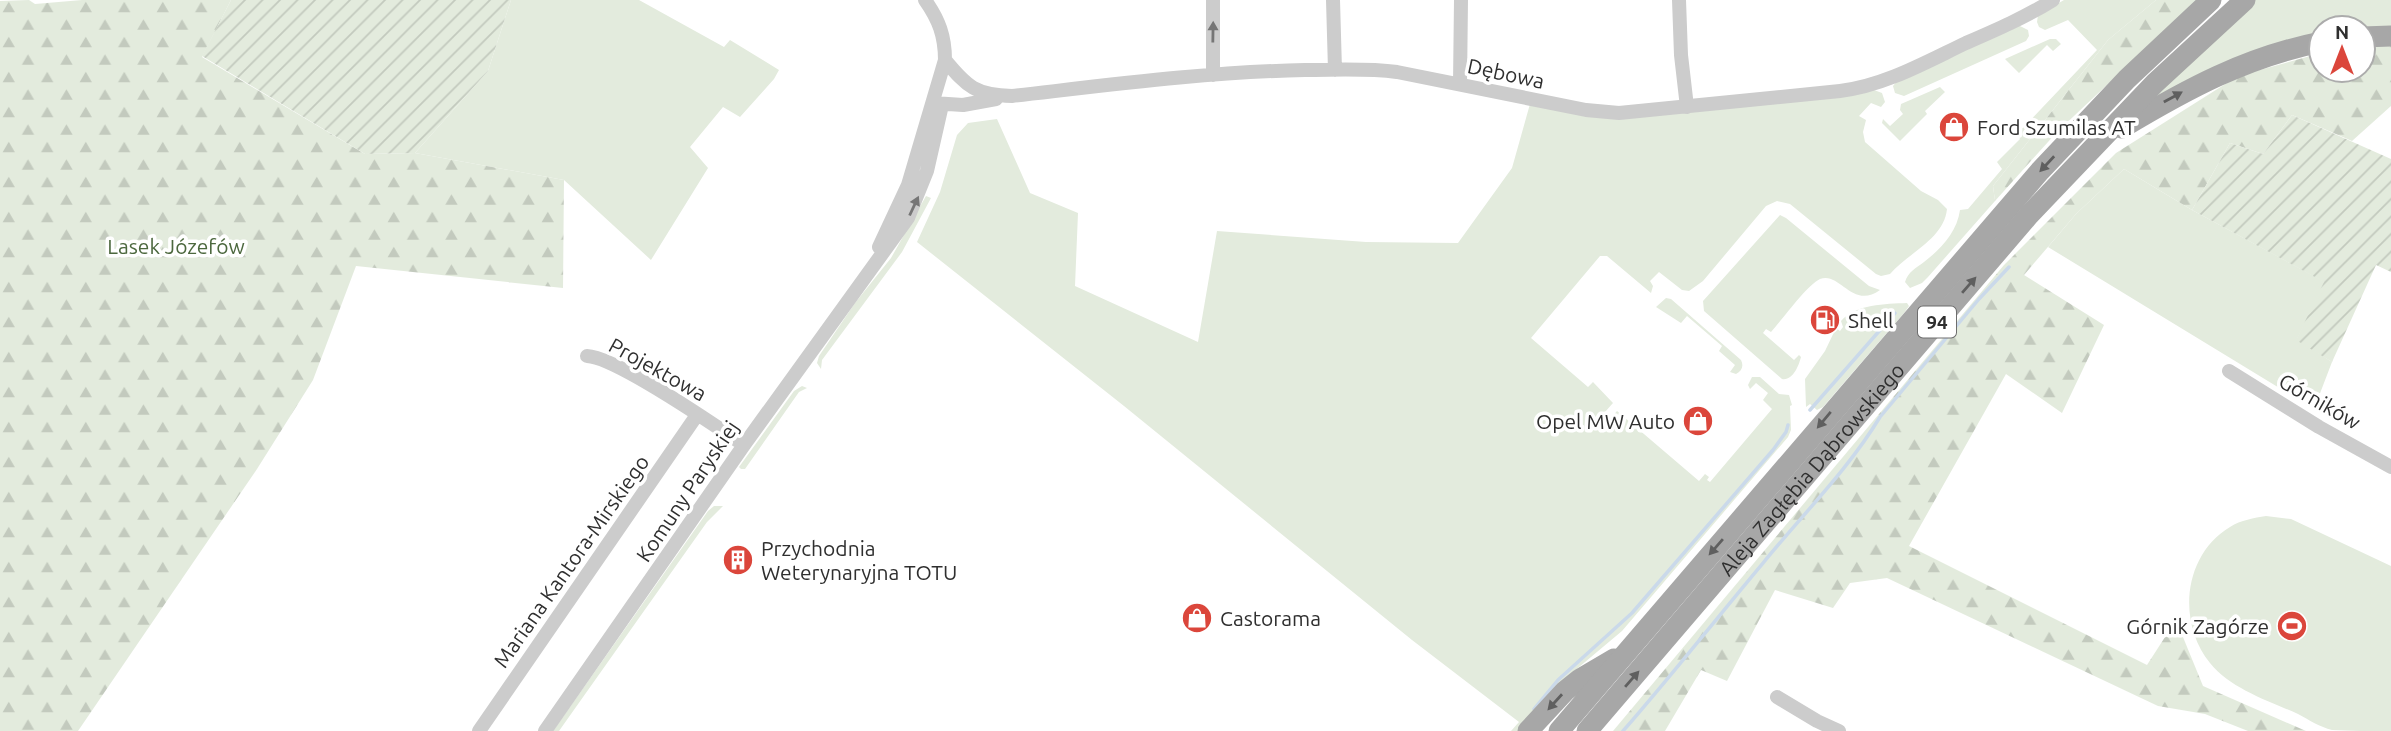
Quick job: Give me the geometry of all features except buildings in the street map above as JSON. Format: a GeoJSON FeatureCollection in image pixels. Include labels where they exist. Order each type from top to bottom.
{"type":"FeatureCollection","features":[{"type":"Feature","properties":{"kind":"main road","name":"Aleja Zagłębia Dąbrowskiego"},"geometry":{"type":"LineString","coordinates":[[1559,731],[2040,171],[2127,79],[2211,0]]}},
{"type":"Feature","properties":{"kind":"main road","name":"Aleja Zagłębia Dąbrowskiego"},"geometry":{"type":"LineString","coordinates":[[1587,731],[1996,253],[2155,83],[2245,0]]}},
{"type":"Feature","properties":{"kind":"main road"},"geometry":{"type":"LineString","coordinates":[[2094,146],[2165,101],[2229,69],[2307,46]]}},
{"type":"Feature","properties":{"kind":"main road"},"geometry":{"type":"LineString","coordinates":[[1528,731],[1580,678],[1628,651]]}},
{"type":"Feature","properties":{"kind":"street"},"geometry":{"type":"LineString","coordinates":[[925,0],[940,22],[946,61]]}},
{"type":"Feature","properties":{"kind":"street"},"geometry":{"type":"LineString","coordinates":[[1213,0],[1213,75]]}},
{"type":"Feature","properties":{"kind":"street"},"geometry":{"type":"LineString","coordinates":[[1333,0],[1335,70]]}},
{"type":"Feature","properties":{"kind":"street"},"geometry":{"type":"LineString","coordinates":[[1460,84],[1461,0]]}},
{"type":"Feature","properties":{"kind":"street"},"geometry":{"type":"LineString","coordinates":[[1679,0],[1687,107]]}},
{"type":"Feature","properties":{"kind":"street","name":"Dębowa"},"geometry":{"type":"LineString","coordinates":[[946,61],[966,85],[979,92],[1012,96],[1213,75],[1335,70],[1397,72],[1599,112],[1626,113],[1865,87],[1935,58],[2053,0]]}},
{"type":"Feature","properties":{"kind":"street","name":"Komuny Paryskiej"},"geometry":{"type":"LineString","coordinates":[[545,731],[864,276],[903,198],[937,104],[946,61]]}},
{"type":"Feature","properties":{"kind":"street"},"geometry":{"type":"LineString","coordinates":[[937,104],[962,105],[1012,96]]}},
{"type":"Feature","properties":{"kind":"street","name":"Projektowa"},"geometry":{"type":"LineString","coordinates":[[587,356],[604,360],[744,444]]}},
{"type":"Feature","properties":{"kind":"street","name":"Górników"},"geometry":{"type":"LineString","coordinates":[[2229,371],[2319,427],[2391,467]]}},
{"type":"Feature","properties":{"kind":"street","name":"Mariana Kantora-Mirskiego"},"geometry":{"type":"LineString","coordinates":[[479,731],[697,415]]}},
{"type":"Feature","properties":{"kind":"street"},"geometry":{"type":"LineString","coordinates":[[1777,697],[1815,726],[1839,731]]}},
{"type":"Feature","properties":{"kind":"green space","name":"Lasek Józefów"},"geometry":{"type":"Polygon","coordinates":[[[29,0],[35,4],[82,0],[231,0],[202,57],[365,154],[415,153],[564,180],[563,288],[356,266],[313,380],[257,469],[78,731],[0,731],[0,1],[29,0]]]}},
{"type":"Feature","properties":{"kind":"green space"},"geometry":{"type":"Polygon","coordinates":[[[231,0],[511,0],[488,71],[415,153],[365,154],[202,56],[231,0]]]}},
{"type":"Feature","properties":{"kind":"green space"},"geometry":{"type":"Polygon","coordinates":[[[511,0],[639,0],[724,47],[730,40],[779,70],[740,117],[723,107],[690,147],[708,168],[651,260],[564,180],[415,153],[488,71],[511,0]]]}},
{"type":"Feature","properties":{"kind":"green space"},"geometry":{"type":"Polygon","coordinates":[[[2064,0],[2156,0],[2108,40],[1993,186],[1995,201],[1928,277],[1910,288],[1905,282],[1908,276],[1942,246],[1952,233],[1960,210],[1968,209],[2002,169],[1997,162],[2020,139],[2016,133],[2017,129],[2023,128],[2097,50],[2068,20],[2045,30],[2039,27],[2038,15],[2064,0]]]}},
{"type":"Feature","properties":{"kind":"green space"},"geometry":{"type":"Polygon","coordinates":[[[2156,0],[2197,0],[2057,132],[1995,201],[1993,186],[2108,40],[2156,0]]]}},
{"type":"Feature","properties":{"kind":"green space"},"geometry":{"type":"Polygon","coordinates":[[[2253,0],[2391,0],[2391,33],[2377,30],[2377,14],[2307,14],[2307,44],[2131,117],[2253,0]]]}},
{"type":"Feature","properties":{"kind":"green space"},"geometry":{"type":"Polygon","coordinates":[[[2018,25],[2028,30],[2026,41],[1904,96],[1895,93],[1893,86],[1897,81],[2018,25]]]}},
{"type":"Feature","properties":{"kind":"green space"},"geometry":{"type":"Polygon","coordinates":[[[2050,39],[2056,39],[2061,44],[2053,51],[2047,45],[2019,73],[2005,59],[2050,39]]]}},
{"type":"Feature","properties":{"kind":"green space"},"geometry":{"type":"Polygon","coordinates":[[[2391,45],[2391,106],[2352,141],[2292,115],[2263,154],[2230,143],[2192,210],[2124,169],[2076,214],[2024,275],[2104,325],[2062,413],[2006,374],[1909,546],[2147,665],[2176,620],[2203,686],[2306,731],[2248,731],[2205,714],[2158,706],[1887,578],[1850,583],[1833,608],[1775,590],[1727,681],[1701,670],[1665,731],[1613,731],[2004,265],[2116,153],[2238,76],[2307,57],[2307,84],[2377,84],[2377,46],[2391,45]]]}},
{"type":"Feature","properties":{"kind":"green space"},"geometry":{"type":"Polygon","coordinates":[[[1940,87],[1945,92],[1900,141],[1882,123],[1883,119],[1890,126],[1903,114],[1900,110],[1901,104],[1940,87]]]}},
{"type":"Feature","properties":{"kind":"green space"},"geometry":{"type":"Polygon","coordinates":[[[1874,90],[1882,93],[1885,102],[1881,107],[1871,103],[1859,116],[1866,120],[1863,132],[1865,142],[1921,191],[1938,200],[1947,209],[1944,220],[1932,237],[1890,274],[1876,274],[1790,204],[1777,201],[1766,206],[1703,281],[1689,291],[1682,290],[1659,272],[1650,281],[1653,286],[1651,293],[1607,256],[1600,256],[1531,338],[1588,387],[1593,382],[1613,403],[1605,412],[1612,417],[1617,411],[1699,481],[1705,474],[1710,482],[1772,409],[1763,400],[1768,393],[1756,383],[1750,389],[1748,385],[1752,377],[1760,377],[1779,394],[1789,395],[1792,405],[1791,430],[1788,437],[1622,631],[1560,683],[1518,731],[1511,731],[1519,722],[1412,640],[917,242],[940,192],[957,135],[968,123],[997,119],[1030,193],[1078,213],[1075,286],[1198,342],[1217,231],[1366,242],[1458,243],[1512,168],[1530,104],[1599,117],[1874,90]]]}},
{"type":"Feature","properties":{"kind":"green space"},"geometry":{"type":"Polygon","coordinates":[[[2292,115],[2391,159],[2391,272],[2376,265],[2332,362],[2296,340],[2324,282],[2192,210],[2230,143],[2263,154],[2292,115]]]}},
{"type":"Feature","properties":{"kind":"green space"},"geometry":{"type":"Polygon","coordinates":[[[2124,169],[2192,210],[2325,282],[2297,339],[2332,362],[2314,409],[2048,247],[2076,214],[2124,169]]]}},
{"type":"Feature","properties":{"kind":"green space"},"geometry":{"type":"Polygon","coordinates":[[[926,196],[931,198],[902,252],[822,360],[821,369],[817,363],[819,356],[855,303],[891,258],[926,196]]]}},
{"type":"Feature","properties":{"kind":"green space"},"geometry":{"type":"Polygon","coordinates":[[[1780,215],[1869,286],[1880,290],[1862,296],[1827,278],[1820,279],[1808,288],[1771,332],[1766,329],[1763,333],[1794,360],[1799,355],[1801,357],[1795,372],[1786,379],[1782,379],[1704,311],[1703,301],[1780,215]]]}},
{"type":"Feature","properties":{"kind":"green space"},"geometry":{"type":"Polygon","coordinates":[[[1666,298],[1671,299],[1741,360],[1740,371],[1736,374],[1730,372],[1735,365],[1719,351],[1722,346],[1687,316],[1681,323],[1656,307],[1666,298]]]}},
{"type":"Feature","properties":{"kind":"green space"},"geometry":{"type":"Polygon","coordinates":[[[1907,303],[1909,306],[1904,313],[1823,407],[1817,410],[1810,404],[1806,407],[1805,379],[1825,351],[1836,328],[1840,331],[1843,327],[1841,321],[1847,315],[1863,308],[1907,303]]]}},
{"type":"Feature","properties":{"kind":"green space"},"geometry":{"type":"Polygon","coordinates":[[[802,386],[807,388],[799,392],[745,469],[741,469],[739,467],[794,391],[802,386]]]}},
{"type":"Feature","properties":{"kind":"green space"},"geometry":{"type":"Polygon","coordinates":[[[714,506],[723,506],[707,522],[559,731],[553,731],[708,511],[714,506]]]}},
{"type":"Feature","properties":{"kind":"green space","name":"Górnik Zagórze"},"geometry":{"type":"Polygon","coordinates":[[[2266,516],[2291,519],[2391,566],[2391,731],[2332,730],[2319,725],[2229,680],[2210,663],[2199,647],[2189,610],[2194,572],[2202,554],[2214,539],[2230,527],[2266,516]]]}},
{"type":"Feature","properties":{"kind":"waterway"},"geometry":{"type":"LineString","coordinates":[[1623,731],[1839,474],[1880,417],[2009,267]]}},
{"type":"Feature","properties":{"kind":"waterway"},"geometry":{"type":"LineString","coordinates":[[1810,410],[1895,313]]}},
{"type":"Feature","properties":{"kind":"waterway"},"geometry":{"type":"LineString","coordinates":[[1534,709],[1558,680],[1632,613],[1773,450],[1788,425]]}},
{"type":"Feature","properties":{"kind":"place","name":"Ford Szumilas AT"},"geometry":{"type":"Point","coordinates":[1954,127]}},
{"type":"Feature","properties":{"kind":"place","name":"Shell"},"geometry":{"type":"Point","coordinates":[1825,320]}},
{"type":"Feature","properties":{"kind":"place","name":"Opel MW Auto"},"geometry":{"type":"Point","coordinates":[1698,421]}},
{"type":"Feature","properties":{"kind":"place","name":"Przychodnia Weterynaryjna TOTU"},"geometry":{"type":"Point","coordinates":[738,560]}},
{"type":"Feature","properties":{"kind":"place","name":"Castorama"},"geometry":{"type":"Point","coordinates":[1197,618]}},
{"type":"Feature","properties":{"kind":"place","name":"Górnik Zagórze"},"geometry":{"type":"Point","coordinates":[2292,626]}}]}
